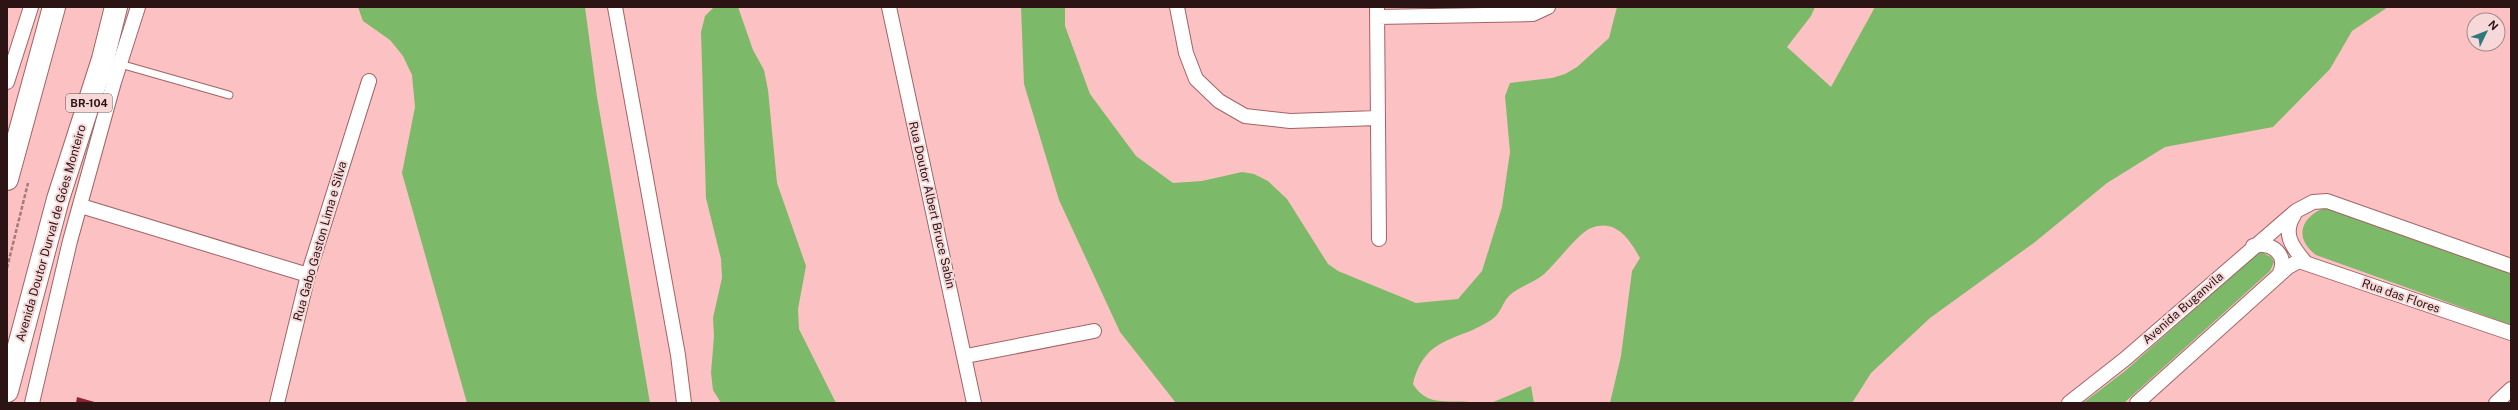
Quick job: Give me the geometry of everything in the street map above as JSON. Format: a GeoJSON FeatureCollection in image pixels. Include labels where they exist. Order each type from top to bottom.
{"type":"FeatureCollection","features":[{"type":"Feature","properties":{"kind":"highway","name":"Avenida Doutor Durval de Góes Monteiro"},"geometry":{"type":"LineString","coordinates":[[7,391],[58,199],[103,59],[116,7]]}},
{"type":"Feature","properties":{"kind":"highway"},"geometry":{"type":"LineString","coordinates":[[7,179],[52,9]]}},
{"type":"Feature","properties":{"kind":"street"},"geometry":{"type":"LineString","coordinates":[[7,82],[31,7]]}},
{"type":"Feature","properties":{"kind":"street"},"geometry":{"type":"LineString","coordinates":[[32,403],[70,241],[120,64],[138,7]]}},
{"type":"Feature","properties":{"kind":"street"},"geometry":{"type":"LineString","coordinates":[[615,7],[678,355],[684,403]]}},
{"type":"Feature","properties":{"kind":"street","name":"Rua Doutor Albert Bruce Sabin"},"geometry":{"type":"LineString","coordinates":[[889,7],[966,356],[974,403]]}},
{"type":"Feature","properties":{"kind":"street"},"geometry":{"type":"LineString","coordinates":[[1177,7],[1186,53],[1196,79],[1219,101],[1245,116],[1290,121],[1378,118]]}},
{"type":"Feature","properties":{"kind":"street"},"geometry":{"type":"LineString","coordinates":[[1379,240],[1377,12],[1533,14],[1548,7]]}},
{"type":"Feature","properties":{"kind":"street","name":"Rua Gabo Gaston Lima e Silva"},"geometry":{"type":"LineString","coordinates":[[276,403],[308,274],[368,81]]}},
{"type":"Feature","properties":{"kind":"street"},"geometry":{"type":"LineString","coordinates":[[2137,403],[2279,275],[2298,263],[2287,229],[2296,211],[2313,202],[2327,201],[2511,266]]}},
{"type":"Feature","properties":{"kind":"street"},"geometry":{"type":"LineString","coordinates":[[80,206],[308,274]]}},
{"type":"Feature","properties":{"kind":"street","name":"Avenida Buganvila"},"geometry":{"type":"LineString","coordinates":[[2069,403],[2126,359],[2296,211]]}},
{"type":"Feature","properties":{"kind":"street"},"geometry":{"type":"LineString","coordinates":[[2254,246],[2269,246],[2280,254],[2283,267],[2279,275]]}},
{"type":"Feature","properties":{"kind":"street","name":"Rua das Flores"},"geometry":{"type":"LineString","coordinates":[[2298,263],[2511,333]]}},
{"type":"Feature","properties":{"kind":"street"},"geometry":{"type":"LineString","coordinates":[[966,356],[1094,331]]}},
{"type":"Feature","properties":{"kind":"street"},"geometry":{"type":"LineString","coordinates":[[2496,403],[2511,389]]}},
{"type":"Feature","properties":{"kind":"lane"},"geometry":{"type":"LineString","coordinates":[[120,64],[228,95]]}},
{"type":"Feature","properties":{"kind":"green space"},"geometry":{"type":"Polygon","coordinates":[[[358,7],[585,7],[597,97],[650,403],[467,403],[402,173],[415,107],[412,75],[403,56],[390,40],[363,21],[358,7]]]}},
{"type":"Feature","properties":{"kind":"green space"},"geometry":{"type":"Polygon","coordinates":[[[714,7],[738,7],[753,50],[764,70],[768,90],[777,183],[806,266],[798,309],[799,329],[836,403],[721,403],[713,390],[711,373],[714,336],[713,318],[722,278],[721,259],[706,198],[701,32],[705,16],[714,7]]]}},
{"type":"Feature","properties":{"kind":"green space"},"geometry":{"type":"Polygon","coordinates":[[[1021,7],[1065,7],[1065,26],[1090,94],[1136,156],[1173,183],[1202,181],[1242,172],[1254,174],[1268,181],[1287,199],[1328,264],[1338,271],[1416,303],[1458,299],[1482,271],[1502,207],[1510,152],[1505,96],[1510,83],[1552,78],[1565,74],[1577,67],[1609,38],[1617,7],[1815,7],[1811,16],[1787,47],[1831,87],[1875,7],[2388,7],[2352,31],[2330,69],[2273,127],[2165,147],[2107,183],[2035,242],[1930,318],[1871,373],[1852,403],[1610,403],[1621,356],[1632,271],[1640,258],[1632,244],[1621,232],[1608,226],[1600,226],[1586,231],[1573,242],[1543,275],[1521,287],[1509,296],[1494,318],[1479,327],[1444,342],[1434,348],[1426,356],[1418,368],[1413,384],[1419,392],[1433,400],[1476,403],[1176,403],[1120,332],[1059,200],[1024,84],[1021,7]]]}},
{"type":"Feature","properties":{"kind":"green space"},"geometry":{"type":"Polygon","coordinates":[[[2326,207],[2511,274],[2511,325],[2316,255],[2304,241],[2302,235],[2303,228],[2311,216],[2317,211],[2326,207]]]}},
{"type":"Feature","properties":{"kind":"green space"},"geometry":{"type":"Polygon","coordinates":[[[2261,252],[2271,257],[2274,262],[2270,271],[2124,403],[2083,403],[2125,371],[2256,254],[2261,252]]]}},
{"type":"Feature","properties":{"kind":"green space"},"geometry":{"type":"Polygon","coordinates":[[[1531,386],[1534,403],[1491,403],[1531,386]]]}},
{"type":"Feature","properties":{"kind":"building"},"geometry":{"type":"Polygon","coordinates":[[[77,397],[98,403],[76,403],[77,397]]]}}]}
